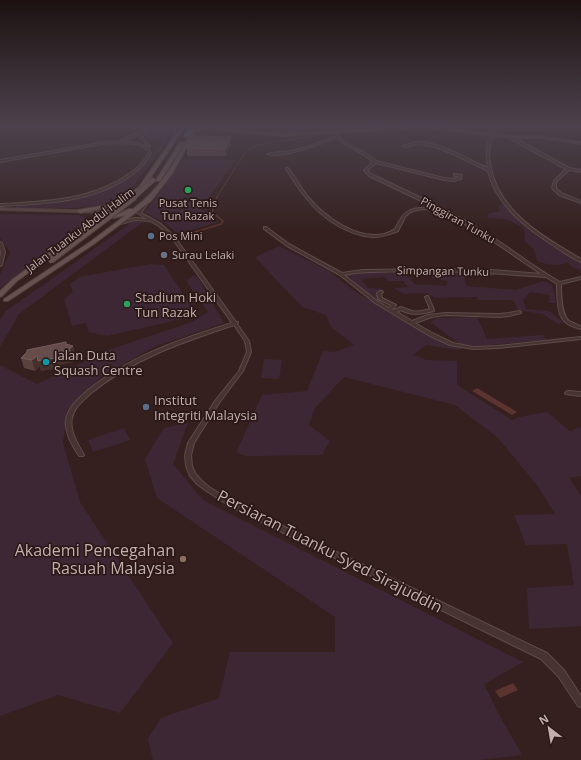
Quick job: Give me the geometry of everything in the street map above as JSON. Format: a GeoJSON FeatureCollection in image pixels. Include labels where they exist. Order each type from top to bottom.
{"type":"FeatureCollection","features":[{"type":"Feature","properties":{"kind":"main road","name":"Jalan Tuanku Abdul Halim"},"geometry":{"type":"LineString","coordinates":[[0,306],[2,297],[15,280],[131,195],[148,179],[160,160]]}},
{"type":"Feature","properties":{"kind":"main road"},"geometry":{"type":"LineString","coordinates":[[156,179],[163,160]]}},
{"type":"Feature","properties":{"kind":"main road","name":"Jalan Tuanku Abdul Halim"},"geometry":{"type":"LineString","coordinates":[[2,297],[147,193],[169,160]]}},
{"type":"Feature","properties":{"kind":"main road"},"geometry":{"type":"LineString","coordinates":[[170,174],[174,160]]}},
{"type":"Feature","properties":{"kind":"main road"},"geometry":{"type":"LineString","coordinates":[[105,214],[117,216],[127,213],[143,203],[158,189],[170,174],[178,160]]}},
{"type":"Feature","properties":{"kind":"main road"},"geometry":{"type":"LineString","coordinates":[[82,212],[108,206],[131,195]]}},
{"type":"Feature","properties":{"kind":"main road"},"geometry":{"type":"LineString","coordinates":[[123,201],[122,204],[127,207],[143,203]]}},
{"type":"Feature","properties":{"kind":"main road","name":"Jalan Tuanku Abdul Halim"},"geometry":{"type":"LineString","coordinates":[[46,273],[118,224],[143,203]]}},
{"type":"Feature","properties":{"kind":"main road"},"geometry":{"type":"LineString","coordinates":[[82,212],[94,218],[95,221]]}},
{"type":"Feature","properties":{"kind":"main road"},"geometry":{"type":"LineString","coordinates":[[2,297],[46,273],[118,220],[117,216]]}},
{"type":"Feature","properties":{"kind":"main road"},"geometry":{"type":"LineString","coordinates":[[88,226],[104,223],[108,224],[108,228]]}},
{"type":"Feature","properties":{"kind":"street"},"geometry":{"type":"LineString","coordinates":[[0,205],[46,201],[92,193],[123,180],[138,170],[145,160]]}},
{"type":"Feature","properties":{"kind":"street"},"geometry":{"type":"LineString","coordinates":[[466,160],[489,170]]}},
{"type":"Feature","properties":{"kind":"street"},"geometry":{"type":"LineString","coordinates":[[488,160],[489,170],[502,199],[512,211],[547,241],[581,261]]}},
{"type":"Feature","properties":{"kind":"street"},"geometry":{"type":"LineString","coordinates":[[553,160],[568,169],[581,171]]}},
{"type":"Feature","properties":{"kind":"street"},"geometry":{"type":"LineString","coordinates":[[375,162],[450,180],[460,178],[461,176],[455,175]]}},
{"type":"Feature","properties":{"kind":"street","name":"Pinggiran Tunku"},"geometry":{"type":"LineString","coordinates":[[375,162],[365,170],[370,175],[442,209],[482,232],[546,276],[559,282]]}},
{"type":"Feature","properties":{"kind":"street"},"geometry":{"type":"LineString","coordinates":[[287,169],[315,206],[333,221],[361,235],[376,236],[391,233],[397,230],[401,218],[408,212],[423,209],[442,209]]}},
{"type":"Feature","properties":{"kind":"street"},"geometry":{"type":"LineString","coordinates":[[568,169],[555,182],[554,188],[567,197],[581,202]]}},
{"type":"Feature","properties":{"kind":"street","name":"Persiaran Tuanku Syed Sirajuddin"},"geometry":{"type":"LineString","coordinates":[[143,203],[139,213],[167,229],[236,323],[247,341],[249,352],[241,371],[217,402],[188,449],[191,474],[206,488],[235,506],[544,656],[561,673],[581,703]]}},
{"type":"Feature","properties":{"kind":"street"},"geometry":{"type":"LineString","coordinates":[[0,209],[105,214]]}},
{"type":"Feature","properties":{"kind":"street"},"geometry":{"type":"LineString","coordinates":[[0,212],[82,212]]}},
{"type":"Feature","properties":{"kind":"street"},"geometry":{"type":"LineString","coordinates":[[118,224],[135,219],[152,220]]}},
{"type":"Feature","properties":{"kind":"street"},"geometry":{"type":"LineString","coordinates":[[265,228],[288,245],[341,274],[362,292],[392,311],[447,342],[469,347],[498,346],[581,338]]}},
{"type":"Feature","properties":{"kind":"street"},"geometry":{"type":"LineString","coordinates":[[0,243],[4,252],[0,265]]}},
{"type":"Feature","properties":{"kind":"street","name":"Simpangan Tunku"},"geometry":{"type":"LineString","coordinates":[[341,274],[360,271],[434,270],[498,272],[546,276]]}},
{"type":"Feature","properties":{"kind":"street"},"geometry":{"type":"LineString","coordinates":[[581,278],[559,282],[562,317],[573,325],[581,328]]}},
{"type":"Feature","properties":{"kind":"street"},"geometry":{"type":"LineString","coordinates":[[381,292],[379,293],[380,299],[412,314],[432,310],[427,297]]}},
{"type":"Feature","properties":{"kind":"street"},"geometry":{"type":"LineString","coordinates":[[392,311],[394,305]]}},
{"type":"Feature","properties":{"kind":"street"},"geometry":{"type":"LineString","coordinates":[[392,311],[401,308]]}},
{"type":"Feature","properties":{"kind":"street"},"geometry":{"type":"LineString","coordinates":[[412,323],[436,315],[496,315],[514,314],[519,312]]}},
{"type":"Feature","properties":{"kind":"street"},"geometry":{"type":"LineString","coordinates":[[80,455],[70,433],[68,419],[72,409],[81,400],[125,366],[143,356],[183,340],[236,323]]}},
{"type":"Feature","properties":{"kind":"street"},"geometry":{"type":"LineString","coordinates":[[568,393],[581,394]]}},
{"type":"Feature","properties":{"kind":"shaded area"},"geometry":{"type":"Polygon","coordinates":[[[146,160],[153,160],[127,194],[113,201],[96,206],[75,208],[16,208],[16,206],[89,196],[109,188],[133,175],[146,160]]]}},
{"type":"Feature","properties":{"kind":"shaded area","name":"Pusat Tenis Tun Razak"},"geometry":{"type":"Polygon","coordinates":[[[182,160],[236,160],[228,172],[231,173],[226,174],[201,208],[218,222],[178,234],[165,223],[144,212],[182,160]]]}},
{"type":"Feature","properties":{"kind":"shaded area"},"geometry":{"type":"Polygon","coordinates":[[[501,205],[506,205],[512,213],[544,241],[581,263],[581,271],[572,267],[568,263],[552,265],[537,261],[534,249],[524,241],[525,234],[523,227],[506,219],[489,218],[487,216],[489,213],[500,211],[499,207],[501,205]]]}},
{"type":"Feature","properties":{"kind":"shaded area"},"geometry":{"type":"Polygon","coordinates":[[[0,214],[78,215],[88,218],[89,221],[0,288],[0,275],[10,252],[0,238],[0,214]]]}},
{"type":"Feature","properties":{"kind":"shaded area"},"geometry":{"type":"Polygon","coordinates":[[[132,222],[143,222],[19,314],[0,347],[0,320],[6,311],[132,222]]]}},
{"type":"Feature","properties":{"kind":"shaded area"},"geometry":{"type":"Polygon","coordinates":[[[279,246],[329,271],[354,291],[443,343],[463,348],[459,350],[426,345],[413,355],[427,360],[457,361],[457,385],[512,420],[519,417],[547,412],[570,431],[581,427],[581,476],[569,478],[581,496],[581,626],[529,629],[527,588],[574,585],[567,544],[526,545],[514,515],[555,514],[537,485],[498,438],[455,405],[344,377],[315,408],[309,425],[330,441],[322,455],[247,456],[236,453],[262,395],[307,391],[323,351],[334,352],[354,345],[331,327],[326,315],[302,307],[255,257],[279,246]]]}},
{"type":"Feature","properties":{"kind":"shaded area","name":"Stadium Hoki Tun Razak"},"geometry":{"type":"Polygon","coordinates":[[[151,264],[164,265],[193,309],[182,319],[107,336],[89,332],[86,323],[72,326],[64,299],[73,292],[70,284],[79,277],[151,264]]]}},
{"type":"Feature","properties":{"kind":"shaded area"},"geometry":{"type":"Polygon","coordinates":[[[428,272],[494,273],[494,276],[464,277],[466,286],[516,290],[544,281],[552,285],[556,303],[549,303],[550,295],[530,292],[523,301],[526,309],[549,311],[564,323],[558,324],[543,314],[518,310],[513,300],[478,300],[476,297],[435,298],[426,293],[403,294],[394,288],[408,287],[403,281],[388,281],[384,277],[361,279],[368,288],[383,289],[380,302],[347,275],[357,273],[406,273],[414,284],[446,286],[448,281],[433,279],[428,272]]]}},
{"type":"Feature","properties":{"kind":"shaded area"},"geometry":{"type":"Polygon","coordinates":[[[194,275],[198,278],[224,323],[156,346],[103,375],[67,410],[63,443],[80,502],[173,643],[120,713],[58,695],[0,716],[0,365],[37,384],[111,349],[192,322],[208,312],[186,281],[194,275]]]}},
{"type":"Feature","properties":{"kind":"shaded area"},"geometry":{"type":"Polygon","coordinates":[[[477,317],[487,339],[543,335],[547,340],[476,346],[460,344],[430,322],[437,318],[477,317]]]}},
{"type":"Feature","properties":{"kind":"shaded area"},"geometry":{"type":"Polygon","coordinates":[[[264,359],[282,360],[279,379],[261,378],[264,359]]]}},
{"type":"Feature","properties":{"kind":"shaded area"},"geometry":{"type":"Polygon","coordinates":[[[477,388],[517,412],[512,415],[472,391],[477,388]]]}},
{"type":"Feature","properties":{"kind":"shaded area"},"geometry":{"type":"Polygon","coordinates":[[[188,423],[173,464],[203,500],[523,662],[484,684],[497,711],[522,755],[480,760],[153,760],[148,739],[161,718],[219,698],[230,652],[335,652],[335,617],[157,498],[145,459],[164,428],[188,423]]]}},
{"type":"Feature","properties":{"kind":"shaded area"},"geometry":{"type":"Polygon","coordinates":[[[124,428],[130,440],[93,452],[88,440],[124,428]]]}},
{"type":"Feature","properties":{"kind":"shaded area"},"geometry":{"type":"Polygon","coordinates":[[[513,683],[518,690],[500,698],[495,691],[513,683]]]}},
{"type":"Feature","properties":{"kind":"building"},"geometry":{"type":"Polygon","coordinates":[[[66,342],[66,344],[73,346],[69,349],[70,352],[59,354],[60,357],[38,361],[37,356],[32,360],[21,358],[27,350],[66,342]]]}},
{"type":"Feature","properties":{"kind":"waterway"},"geometry":{"type":"LineString","coordinates":[[216,198],[240,160]]}},
{"type":"Feature","properties":{"kind":"waterway"},"geometry":{"type":"LineString","coordinates":[[182,236],[221,224],[223,221],[212,212],[217,197]]}},
{"type":"Feature","properties":{"kind":"place","name":"Pusat Tenis Tun Razak"},"geometry":{"type":"Point","coordinates":[188,190]}},
{"type":"Feature","properties":{"kind":"place","name":"Pos Mini"},"geometry":{"type":"Point","coordinates":[151,236]}},
{"type":"Feature","properties":{"kind":"place","name":"Surau Lelaki"},"geometry":{"type":"Point","coordinates":[164,255]}},
{"type":"Feature","properties":{"kind":"place","name":"Stadium Hoki Tun Razak"},"geometry":{"type":"Point","coordinates":[127,304]}},
{"type":"Feature","properties":{"kind":"place","name":"Jalan Duta Squash Centre"},"geometry":{"type":"Point","coordinates":[46,362]}},
{"type":"Feature","properties":{"kind":"place","name":"Institut Integriti Malaysia"},"geometry":{"type":"Point","coordinates":[146,407]}},
{"type":"Feature","properties":{"kind":"place","name":"Akademi Pencegahan Rasuah Malaysia"},"geometry":{"type":"Point","coordinates":[183,559]}}]}
